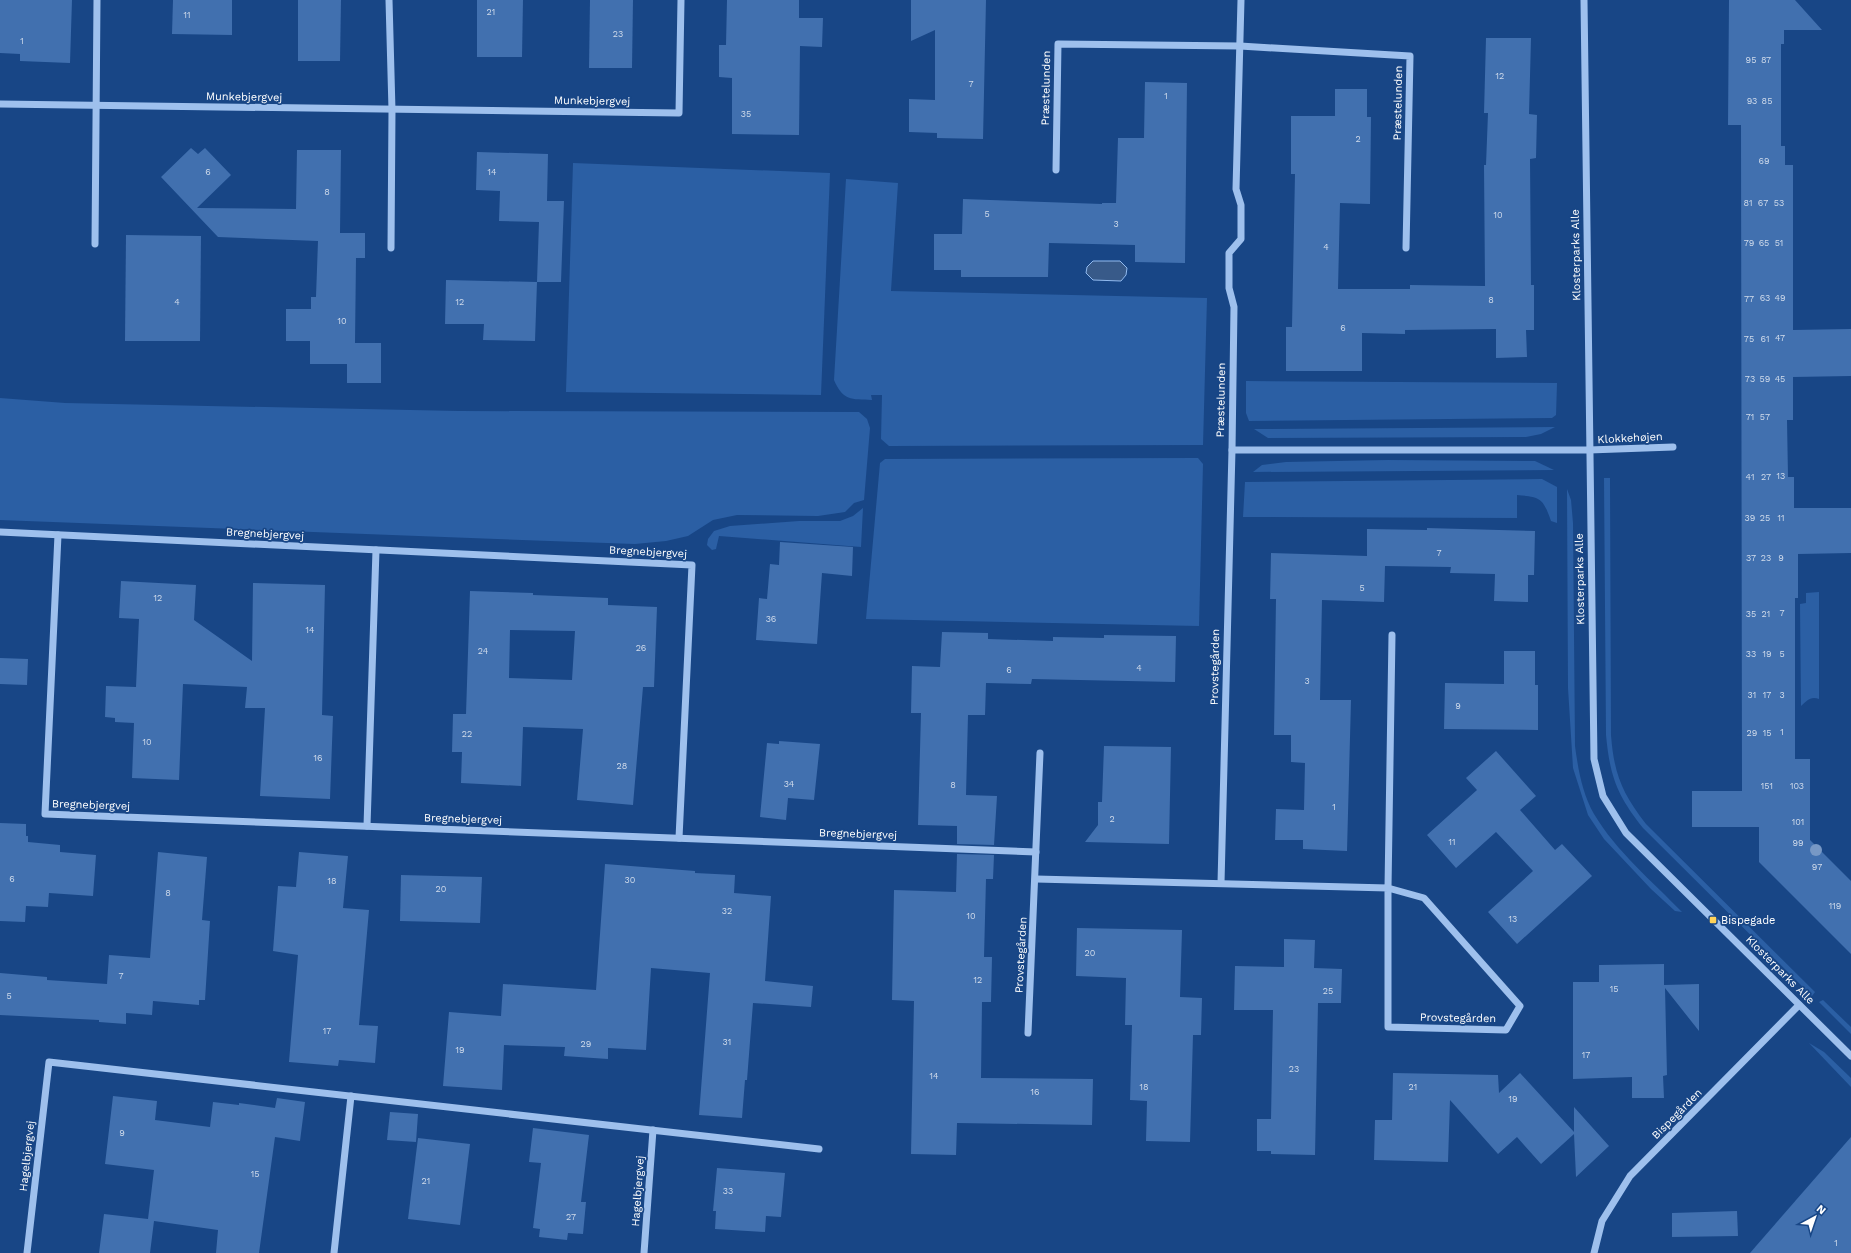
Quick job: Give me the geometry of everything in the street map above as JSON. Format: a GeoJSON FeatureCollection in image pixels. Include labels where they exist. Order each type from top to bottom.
{"type":"FeatureCollection","features":[{"type":"Feature","properties":{"kind":"street"},"geometry":{"type":"LineString","coordinates":[[95,244],[97,0]]}},
{"type":"Feature","properties":{"kind":"street"},"geometry":{"type":"LineString","coordinates":[[389,0],[392,110],[391,248]]}},
{"type":"Feature","properties":{"kind":"street","name":"Munkebjergvej"},"geometry":{"type":"LineString","coordinates":[[0,104],[679,113],[681,0]]}},
{"type":"Feature","properties":{"kind":"street","name":"Præstelunden"},"geometry":{"type":"LineString","coordinates":[[1241,0],[1236,189],[1241,205],[1241,238],[1229,253],[1229,288],[1234,307],[1232,450],[1589,450]]}},
{"type":"Feature","properties":{"kind":"street","name":"Klosterparks Alle"},"geometry":{"type":"LineString","coordinates":[[1584,0],[1594,759],[1603,796],[1626,833],[1851,1056]]}},
{"type":"Feature","properties":{"kind":"street","name":"Præstelunden"},"geometry":{"type":"LineString","coordinates":[[1056,170],[1058,44],[1240,46],[1410,56],[1406,248]]}},
{"type":"Feature","properties":{"kind":"street","name":"Klokkehøjen"},"geometry":{"type":"LineString","coordinates":[[1589,450],[1673,447]]}},
{"type":"Feature","properties":{"kind":"street","name":"Provstegården"},"geometry":{"type":"LineString","coordinates":[[1221,883],[1232,450]]}},
{"type":"Feature","properties":{"kind":"street","name":"Bregnebjergvej"},"geometry":{"type":"LineString","coordinates":[[0,532],[692,565],[679,838]]}},
{"type":"Feature","properties":{"kind":"street","name":"Bregnebjergvej"},"geometry":{"type":"LineString","coordinates":[[58,535],[45,814],[1036,852]]}},
{"type":"Feature","properties":{"kind":"street"},"geometry":{"type":"LineString","coordinates":[[367,826],[376,550]]}},
{"type":"Feature","properties":{"kind":"street","name":"Provstegården"},"geometry":{"type":"LineString","coordinates":[[1036,879],[1388,888],[1424,898],[1520,1006],[1506,1030],[1388,1027],[1388,888],[1392,635]]}},
{"type":"Feature","properties":{"kind":"street","name":"Provstegården"},"geometry":{"type":"LineString","coordinates":[[1028,1033],[1036,879],[1040,753]]}},
{"type":"Feature","properties":{"kind":"street","name":"Bispegården"},"geometry":{"type":"LineString","coordinates":[[1594,1253],[1602,1221],[1630,1176],[1799,1005]]}},
{"type":"Feature","properties":{"kind":"street","name":"Hagelbjergvej"},"geometry":{"type":"LineString","coordinates":[[27,1253],[49,1062],[351,1096]]}},
{"type":"Feature","properties":{"kind":"street"},"geometry":{"type":"LineString","coordinates":[[334,1253],[351,1096],[819,1149]]}},
{"type":"Feature","properties":{"kind":"street","name":"Hagelbjergvej"},"geometry":{"type":"LineString","coordinates":[[644,1253],[653,1130]]}},
{"type":"Feature","properties":{"kind":"shaded area"},"geometry":{"type":"Polygon","coordinates":[[[573,163],[830,173],[821,395],[566,392],[573,163]]]}},
{"type":"Feature","properties":{"kind":"shaded area"},"geometry":{"type":"Polygon","coordinates":[[[846,179],[898,183],[891,291],[1207,298],[1203,445],[889,446],[881,439],[882,395],[871,395],[872,400],[848,398],[837,387],[834,380],[846,179]]]}},
{"type":"Feature","properties":{"kind":"shaded area"},"geometry":{"type":"Polygon","coordinates":[[[1093,261],[1120,261],[1127,268],[1126,275],[1121,281],[1093,280],[1086,273],[1087,267],[1093,261]]]}},
{"type":"Feature","properties":{"kind":"shaded area"},"geometry":{"type":"Polygon","coordinates":[[[1246,381],[1557,383],[1556,415],[1552,418],[1249,421],[1246,413],[1246,381]]]}},
{"type":"Feature","properties":{"kind":"shaded area"},"geometry":{"type":"Polygon","coordinates":[[[0,398],[65,403],[459,411],[859,412],[867,419],[870,428],[864,500],[854,503],[845,512],[818,516],[737,515],[713,520],[688,536],[666,541],[635,544],[0,520],[0,398]]]}},
{"type":"Feature","properties":{"kind":"shaded area"},"geometry":{"type":"Polygon","coordinates":[[[1555,427],[1541,434],[1526,437],[1268,438],[1254,429],[1555,427]]]}},
{"type":"Feature","properties":{"kind":"shaded area"},"geometry":{"type":"Polygon","coordinates":[[[1198,458],[1203,464],[1199,626],[866,619],[880,463],[885,459],[1198,458]]]}},
{"type":"Feature","properties":{"kind":"shaded area"},"geometry":{"type":"Polygon","coordinates":[[[1388,460],[1535,461],[1554,470],[1253,472],[1262,465],[1286,462],[1388,460]]]}},
{"type":"Feature","properties":{"kind":"shaded area"},"geometry":{"type":"Polygon","coordinates":[[[1604,478],[1610,478],[1611,735],[1614,761],[1625,792],[1646,824],[1815,992],[1812,996],[1643,828],[1627,805],[1616,785],[1610,763],[1606,735],[1604,478]]]}},
{"type":"Feature","properties":{"kind":"shaded area"},"geometry":{"type":"Polygon","coordinates":[[[1542,479],[1557,487],[1557,523],[1551,521],[1546,508],[1540,500],[1517,495],[1517,518],[1243,517],[1245,482],[1542,479]]]}},
{"type":"Feature","properties":{"kind":"shaded area"},"geometry":{"type":"Polygon","coordinates":[[[1567,489],[1571,500],[1573,523],[1575,746],[1581,780],[1586,798],[1603,828],[1635,865],[1682,912],[1675,911],[1651,889],[1604,839],[1588,815],[1573,768],[1568,688],[1567,489]]]}},
{"type":"Feature","properties":{"kind":"shaded area"},"geometry":{"type":"Polygon","coordinates":[[[863,508],[861,547],[719,536],[716,549],[712,550],[707,545],[708,539],[714,531],[730,526],[799,521],[840,521],[853,516],[863,508]]]}},
{"type":"Feature","properties":{"kind":"shaded area"},"geometry":{"type":"Polygon","coordinates":[[[1819,592],[1819,699],[1811,699],[1801,706],[1800,604],[1806,603],[1806,593],[1819,592]]]}},
{"type":"Feature","properties":{"kind":"shaded area"},"geometry":{"type":"Polygon","coordinates":[[[1823,1000],[1851,1027],[1851,1034],[1819,1002],[1823,1000]]]}},
{"type":"Feature","properties":{"kind":"shaded area"},"geometry":{"type":"Polygon","coordinates":[[[1809,1043],[1824,1052],[1851,1078],[1851,1087],[1809,1043]]]}},
{"type":"Feature","properties":{"kind":"building"},"geometry":{"type":"Polygon","coordinates":[[[0,0],[72,0],[70,63],[20,61],[20,54],[0,53],[0,0]]]}},
{"type":"Feature","properties":{"kind":"building"},"geometry":{"type":"Polygon","coordinates":[[[173,0],[232,0],[232,35],[172,34],[173,0]]]}},
{"type":"Feature","properties":{"kind":"building"},"geometry":{"type":"Polygon","coordinates":[[[298,0],[341,0],[340,61],[298,61],[298,0]]]}},
{"type":"Feature","properties":{"kind":"building"},"geometry":{"type":"Polygon","coordinates":[[[477,0],[523,0],[522,57],[477,57],[477,0]]]}},
{"type":"Feature","properties":{"kind":"building"},"geometry":{"type":"Polygon","coordinates":[[[590,0],[633,0],[632,68],[589,68],[590,0]]]}},
{"type":"Feature","properties":{"kind":"building"},"geometry":{"type":"Polygon","coordinates":[[[727,0],[799,0],[799,18],[823,18],[822,47],[800,46],[799,135],[732,134],[732,78],[719,77],[719,45],[726,45],[727,0]]]}},
{"type":"Feature","properties":{"kind":"building"},"geometry":{"type":"Polygon","coordinates":[[[911,0],[986,0],[983,139],[937,138],[937,133],[909,132],[909,99],[935,100],[935,30],[911,41],[911,0]]]}},
{"type":"Feature","properties":{"kind":"building"},"geometry":{"type":"Polygon","coordinates":[[[1729,0],[1795,0],[1822,30],[1784,30],[1784,44],[1781,44],[1781,146],[1785,146],[1785,165],[1793,165],[1793,330],[1851,329],[1851,376],[1793,377],[1793,420],[1787,420],[1788,477],[1794,477],[1794,508],[1851,508],[1851,553],[1798,554],[1798,598],[1795,598],[1795,759],[1810,759],[1810,840],[1851,881],[1851,954],[1759,862],[1759,827],[1692,827],[1692,791],[1742,791],[1741,125],[1728,125],[1729,0]]]}},
{"type":"Feature","properties":{"kind":"building"},"geometry":{"type":"Polygon","coordinates":[[[1486,38],[1531,38],[1529,114],[1537,115],[1536,158],[1530,159],[1531,285],[1534,285],[1534,330],[1526,330],[1527,357],[1496,358],[1496,329],[1405,330],[1405,334],[1362,333],[1362,371],[1286,371],[1286,327],[1292,327],[1295,174],[1291,174],[1291,116],[1335,116],[1335,89],[1367,89],[1367,117],[1371,117],[1370,204],[1340,203],[1338,289],[1410,289],[1410,285],[1485,286],[1484,165],[1486,165],[1488,113],[1484,113],[1486,38]]]}},
{"type":"Feature","properties":{"kind":"building"},"geometry":{"type":"Polygon","coordinates":[[[1145,82],[1187,83],[1185,263],[1135,262],[1135,245],[1049,243],[1048,277],[961,277],[961,270],[934,270],[934,234],[962,234],[963,199],[1102,204],[1116,203],[1118,138],[1144,138],[1145,82]]]}},
{"type":"Feature","properties":{"kind":"building"},"geometry":{"type":"Polygon","coordinates":[[[191,148],[198,154],[205,148],[231,175],[197,208],[296,209],[297,150],[341,150],[340,233],[365,233],[365,258],[356,258],[355,343],[381,343],[381,383],[347,383],[347,364],[310,364],[310,341],[286,341],[286,309],[311,309],[311,297],[316,297],[318,241],[218,237],[161,177],[191,148]]]}},
{"type":"Feature","properties":{"kind":"building"},"geometry":{"type":"Polygon","coordinates":[[[477,152],[548,154],[547,201],[564,201],[561,282],[537,282],[539,222],[499,221],[500,191],[476,190],[477,152]]]}},
{"type":"Feature","properties":{"kind":"building"},"geometry":{"type":"Polygon","coordinates":[[[126,235],[201,236],[200,341],[125,341],[126,235]]]}},
{"type":"Feature","properties":{"kind":"building"},"geometry":{"type":"Polygon","coordinates":[[[446,280],[537,282],[535,341],[483,340],[484,324],[445,324],[446,280]]]}},
{"type":"Feature","properties":{"kind":"building"},"geometry":{"type":"Polygon","coordinates":[[[1427,528],[1535,531],[1534,575],[1528,575],[1528,602],[1494,601],[1495,574],[1450,573],[1451,567],[1385,566],[1384,602],[1322,600],[1320,700],[1351,700],[1347,851],[1303,849],[1303,840],[1275,840],[1276,809],[1304,810],[1305,763],[1291,762],[1291,735],[1274,735],[1276,599],[1270,599],[1271,553],[1367,556],[1367,529],[1427,530],[1427,528]]]}},
{"type":"Feature","properties":{"kind":"building"},"geometry":{"type":"Polygon","coordinates":[[[780,542],[853,547],[852,576],[822,573],[817,644],[756,640],[759,598],[767,599],[770,564],[779,565],[780,542]]]}},
{"type":"Feature","properties":{"kind":"building"},"geometry":{"type":"Polygon","coordinates":[[[121,581],[196,585],[194,620],[252,661],[253,583],[325,585],[322,715],[333,716],[330,799],[260,796],[265,708],[245,708],[247,687],[183,684],[179,780],[132,778],[134,723],[115,722],[115,718],[105,717],[106,686],[136,687],[139,619],[119,618],[121,581]]]}},
{"type":"Feature","properties":{"kind":"building"},"geometry":{"type":"Polygon","coordinates":[[[470,591],[608,598],[608,605],[657,607],[654,687],[643,687],[633,805],[577,800],[583,729],[523,727],[521,786],[461,783],[462,752],[452,752],[453,714],[466,714],[470,591]],[[510,630],[509,678],[572,680],[575,631],[510,630]]]}},
{"type":"Feature","properties":{"kind":"building"},"geometry":{"type":"Polygon","coordinates":[[[942,632],[988,633],[988,639],[1053,641],[1053,637],[1104,638],[1104,635],[1176,636],[1175,682],[1032,679],[1031,684],[986,683],[985,715],[968,715],[966,795],[997,796],[994,845],[957,844],[957,826],[918,825],[921,713],[911,713],[912,666],[940,667],[942,632]]]}},
{"type":"Feature","properties":{"kind":"building"},"geometry":{"type":"Polygon","coordinates":[[[1504,651],[1535,651],[1535,685],[1538,685],[1538,730],[1444,729],[1445,683],[1504,684],[1504,651]]]}},
{"type":"Feature","properties":{"kind":"building"},"geometry":{"type":"Polygon","coordinates":[[[0,658],[28,659],[27,685],[0,684],[0,658]]]}},
{"type":"Feature","properties":{"kind":"building"},"geometry":{"type":"Polygon","coordinates":[[[779,741],[820,744],[814,800],[788,798],[786,820],[760,817],[767,743],[779,744],[779,741]]]}},
{"type":"Feature","properties":{"kind":"building"},"geometry":{"type":"Polygon","coordinates":[[[1104,746],[1171,747],[1169,844],[1085,842],[1098,825],[1098,802],[1102,802],[1104,746]]]}},
{"type":"Feature","properties":{"kind":"building"},"geometry":{"type":"Polygon","coordinates":[[[1496,751],[1536,796],[1520,810],[1555,850],[1562,844],[1592,876],[1517,944],[1488,912],[1533,871],[1496,832],[1456,868],[1427,835],[1477,790],[1466,778],[1496,751]]]}},
{"type":"Feature","properties":{"kind":"building"},"geometry":{"type":"Polygon","coordinates":[[[0,823],[26,824],[26,836],[28,836],[28,842],[60,845],[60,852],[96,855],[93,896],[49,893],[48,907],[26,906],[25,922],[0,921],[0,823]]]}},
{"type":"Feature","properties":{"kind":"building"},"geometry":{"type":"Polygon","coordinates":[[[158,852],[207,857],[202,920],[210,921],[205,1000],[199,1000],[199,1005],[153,1001],[152,1015],[126,1013],[126,1024],[99,1022],[99,1020],[0,1015],[0,973],[47,977],[47,980],[107,984],[109,955],[150,958],[158,852]]]}},
{"type":"Feature","properties":{"kind":"building"},"geometry":{"type":"Polygon","coordinates":[[[299,852],[348,856],[343,908],[369,910],[359,1025],[378,1026],[375,1063],[339,1060],[338,1066],[289,1062],[298,955],[273,951],[278,886],[296,887],[299,852]]]}},
{"type":"Feature","properties":{"kind":"building"},"geometry":{"type":"Polygon","coordinates":[[[957,854],[994,855],[993,879],[986,879],[984,957],[992,957],[991,1002],[982,1002],[981,1078],[1093,1079],[1092,1125],[957,1123],[956,1155],[911,1154],[914,1001],[892,1000],[894,890],[956,892],[957,854]]]}},
{"type":"Feature","properties":{"kind":"building"},"geometry":{"type":"Polygon","coordinates":[[[605,864],[695,871],[695,873],[735,875],[734,893],[771,896],[765,981],[813,986],[811,1007],[753,1003],[747,1080],[745,1080],[742,1118],[699,1115],[710,973],[651,968],[646,1050],[608,1048],[608,1059],[564,1056],[565,1047],[504,1045],[502,1090],[443,1086],[449,1012],[501,1016],[503,984],[596,990],[605,864]]]}},
{"type":"Feature","properties":{"kind":"building"},"geometry":{"type":"Polygon","coordinates":[[[401,875],[482,877],[480,923],[400,921],[401,875]]]}},
{"type":"Feature","properties":{"kind":"building"},"geometry":{"type":"Polygon","coordinates":[[[1077,928],[1182,930],[1180,997],[1202,998],[1201,1035],[1193,1035],[1190,1142],[1146,1141],[1147,1101],[1130,1100],[1132,1025],[1125,1025],[1126,978],[1076,976],[1077,928]]]}},
{"type":"Feature","properties":{"kind":"building"},"geometry":{"type":"Polygon","coordinates":[[[1284,939],[1315,940],[1314,968],[1342,969],[1341,1003],[1318,1003],[1315,1155],[1271,1154],[1271,1151],[1257,1151],[1257,1119],[1271,1119],[1273,1010],[1234,1010],[1235,966],[1284,967],[1284,939]]]}},
{"type":"Feature","properties":{"kind":"building"},"geometry":{"type":"Polygon","coordinates":[[[1664,964],[1664,985],[1699,984],[1699,1031],[1665,988],[1667,1075],[1663,1076],[1664,1098],[1632,1098],[1632,1077],[1573,1079],[1573,982],[1599,982],[1599,965],[1664,964]]]}},
{"type":"Feature","properties":{"kind":"building"},"geometry":{"type":"Polygon","coordinates":[[[1393,1073],[1498,1075],[1499,1093],[1520,1073],[1574,1132],[1574,1107],[1609,1146],[1576,1177],[1574,1134],[1541,1164],[1517,1137],[1498,1154],[1450,1100],[1448,1162],[1374,1160],[1375,1120],[1392,1120],[1393,1073]]]}},
{"type":"Feature","properties":{"kind":"building"},"geometry":{"type":"Polygon","coordinates":[[[113,1096],[157,1101],[155,1120],[210,1127],[213,1102],[239,1105],[239,1103],[275,1108],[277,1098],[305,1102],[300,1141],[275,1137],[259,1253],[216,1253],[218,1230],[154,1221],[150,1253],[99,1253],[104,1214],[148,1219],[154,1170],[105,1164],[113,1096]]]}},
{"type":"Feature","properties":{"kind":"building"},"geometry":{"type":"Polygon","coordinates":[[[390,1112],[418,1114],[416,1142],[387,1140],[390,1112]]]}},
{"type":"Feature","properties":{"kind":"building"},"geometry":{"type":"Polygon","coordinates":[[[533,1128],[589,1135],[581,1202],[586,1202],[583,1234],[568,1233],[567,1240],[539,1237],[540,1229],[533,1228],[541,1163],[529,1162],[533,1128]]]}},
{"type":"Feature","properties":{"kind":"building"},"geometry":{"type":"Polygon","coordinates":[[[1851,1137],[1851,1253],[1750,1253],[1851,1137]]]}},
{"type":"Feature","properties":{"kind":"building"},"geometry":{"type":"Polygon","coordinates":[[[418,1138],[470,1144],[460,1225],[408,1219],[418,1138]]]}},
{"type":"Feature","properties":{"kind":"building"},"geometry":{"type":"Polygon","coordinates":[[[717,1168],[785,1173],[781,1217],[766,1216],[765,1232],[715,1229],[716,1211],[713,1211],[717,1168]]]}},
{"type":"Feature","properties":{"kind":"building"},"geometry":{"type":"Polygon","coordinates":[[[1737,1211],[1738,1236],[1672,1237],[1672,1213],[1737,1211]]]}},
{"type":"Feature","properties":{"kind":"place","name":"Bispegade"},"geometry":{"type":"Point","coordinates":[1713,920]}}]}
